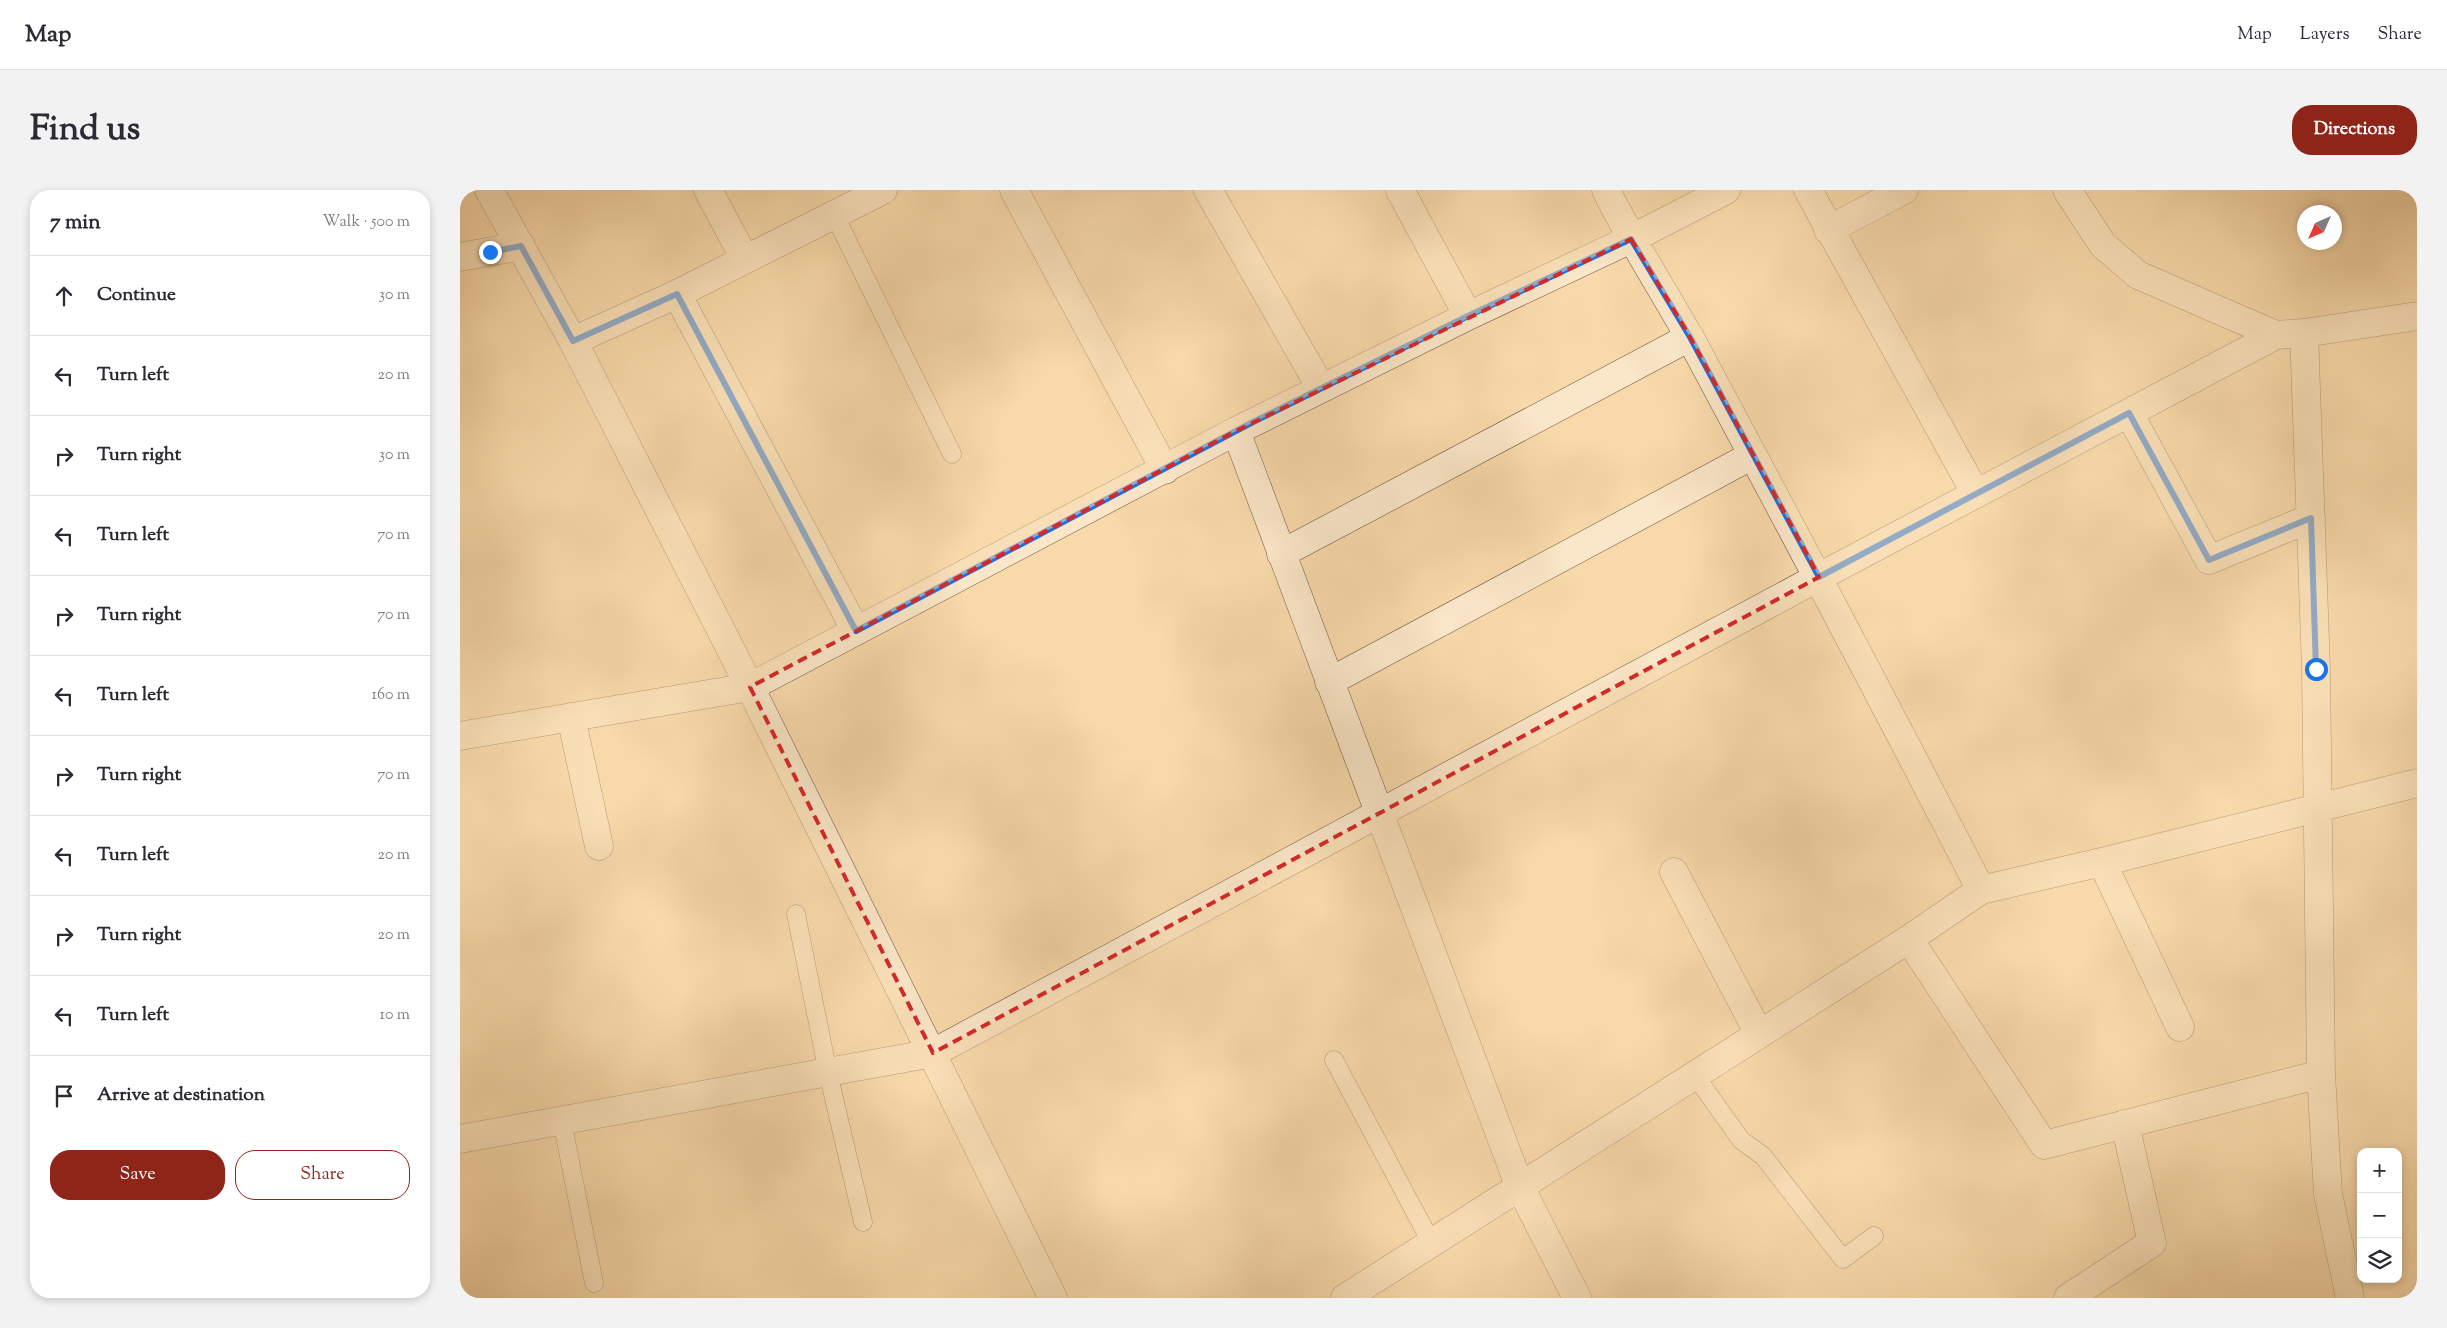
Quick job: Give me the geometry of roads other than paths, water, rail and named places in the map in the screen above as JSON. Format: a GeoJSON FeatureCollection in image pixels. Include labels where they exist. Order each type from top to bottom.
{"type":"FeatureCollection","features":[{"type":"Feature","properties":{"kind":"street"},"geometry":{"type":"LineString","coordinates":[[489,190],[573,341],[750,687],[1052,1298]]}},
{"type":"Feature","properties":{"kind":"street"},"geometry":{"type":"LineString","coordinates":[[708,190],[745,259]]}},
{"type":"Feature","properties":{"kind":"street"},"geometry":{"type":"LineString","coordinates":[[573,341],[677,294],[883,190]]}},
{"type":"Feature","properties":{"kind":"street"},"geometry":{"type":"LineString","coordinates":[[1014,190],[1165,470]]}},
{"type":"Feature","properties":{"kind":"street"},"geometry":{"type":"LineString","coordinates":[[1208,190],[1321,388]]}},
{"type":"Feature","properties":{"kind":"street"},"geometry":{"type":"LineString","coordinates":[[1400,190],[1468,316]]}},
{"type":"Feature","properties":{"kind":"street"},"geometry":{"type":"LineString","coordinates":[[1606,190],[1631,239],[1690,337],[1819,577],[1982,890]]}},
{"type":"Feature","properties":{"kind":"street"},"geometry":{"type":"LineString","coordinates":[[460,736],[750,687],[1236,431],[1468,316],[1631,239],[1726,190]]}},
{"type":"Feature","properties":{"kind":"street"},"geometry":{"type":"LineString","coordinates":[[1808,190],[1828,230],[1976,494]]}},
{"type":"Feature","properties":{"kind":"street"},"geometry":{"type":"LineString","coordinates":[[1828,230],[1904,190]]}},
{"type":"Feature","properties":{"kind":"street"},"geometry":{"type":"LineString","coordinates":[[2067,190],[2102,245],[2138,275],[2276,335]]}},
{"type":"Feature","properties":{"kind":"street"},"geometry":{"type":"LineString","coordinates":[[460,257],[521,246]]}},
{"type":"Feature","properties":{"kind":"street"},"geometry":{"type":"LineString","coordinates":[[677,294],[856,631]]}},
{"type":"Feature","properties":{"kind":"street"},"geometry":{"type":"LineString","coordinates":[[460,1139],[933,1054],[1819,577],[2276,335],[2304,333],[2417,316]]}},
{"type":"Feature","properties":{"kind":"street"},"geometry":{"type":"LineString","coordinates":[[2304,333],[2311,518],[2318,807],[2321,1074],[2328,1194],[2350,1298]]}},
{"type":"Feature","properties":{"kind":"street"},"geometry":{"type":"LineString","coordinates":[[1280,554],[1690,337]]}},
{"type":"Feature","properties":{"kind":"street"},"geometry":{"type":"LineString","coordinates":[[2129,413],[2209,560],[2311,518]]}},
{"type":"Feature","properties":{"kind":"street"},"geometry":{"type":"LineString","coordinates":[[1236,431],[1280,554],[1520,1185],[1577,1298]]}},
{"type":"Feature","properties":{"kind":"street"},"geometry":{"type":"LineString","coordinates":[[1329,682],[1753,455]]}},
{"type":"Feature","properties":{"kind":"street"},"geometry":{"type":"LineString","coordinates":[[571,717],[599,846]]}},
{"type":"Feature","properties":{"kind":"street"},"geometry":{"type":"LineString","coordinates":[[1345,1298],[1982,890],[2417,783]]}},
{"type":"Feature","properties":{"kind":"street"},"geometry":{"type":"LineString","coordinates":[[2102,862],[2180,1027]]}},
{"type":"Feature","properties":{"kind":"street"},"geometry":{"type":"LineString","coordinates":[[1674,872],[1759,1034]]}},
{"type":"Feature","properties":{"kind":"street"},"geometry":{"type":"LineString","coordinates":[[1909,938],[2044,1145],[2321,1074]]}},
{"type":"Feature","properties":{"kind":"street"},"geometry":{"type":"LineString","coordinates":[[2068,1298],[2152,1243],[2125,1124]]}},
{"type":"Feature","properties":{"kind":"lane"},"geometry":{"type":"LineString","coordinates":[[834,214],[952,454]]}},
{"type":"Feature","properties":{"kind":"lane"},"geometry":{"type":"LineString","coordinates":[[796,914],[828,1073],[863,1222]]}},
{"type":"Feature","properties":{"kind":"lane"},"geometry":{"type":"LineString","coordinates":[[1334,1060],[1431,1242]]}},
{"type":"Feature","properties":{"kind":"lane"},"geometry":{"type":"LineString","coordinates":[[1694,1074],[1741,1140],[1763,1156],[1843,1259],[1874,1236]]}},
{"type":"Feature","properties":{"kind":"lane"},"geometry":{"type":"LineString","coordinates":[[562,1121],[594,1283]]}}]}
